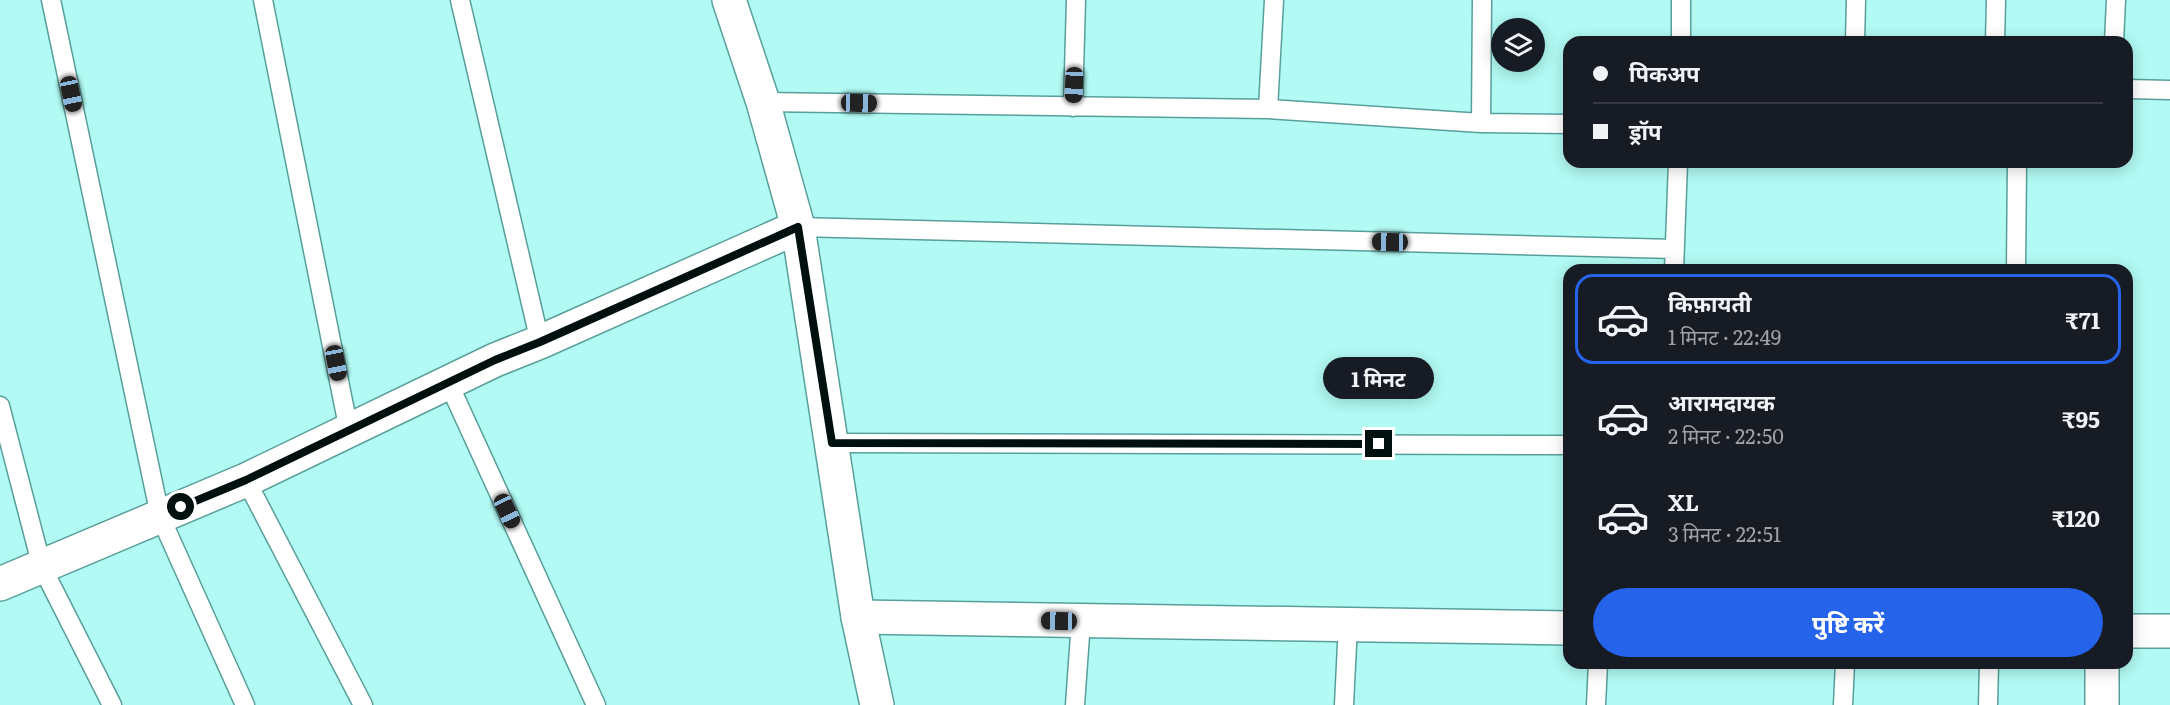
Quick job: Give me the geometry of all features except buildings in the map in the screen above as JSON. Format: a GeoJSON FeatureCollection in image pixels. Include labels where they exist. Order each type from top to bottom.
{"type":"FeatureCollection","features":[{"type":"Feature","properties":{"kind":"street"},"geometry":{"type":"LineString","coordinates":[[729,0],[763,102],[798,227],[858,617],[877,705]]}},
{"type":"Feature","properties":{"kind":"street"},"geometry":{"type":"LineString","coordinates":[[0,584],[246,480],[495,360],[798,227]]}},
{"type":"Feature","properties":{"kind":"street"},"geometry":{"type":"LineString","coordinates":[[858,617],[1563,628]]}},
{"type":"Feature","properties":{"kind":"street"},"geometry":{"type":"LineString","coordinates":[[2133,631],[2170,631]]}},
{"type":"Feature","properties":{"kind":"street"},"geometry":{"type":"LineString","coordinates":[[2102,669],[2102,705]]}},
{"type":"Feature","properties":{"kind":"lane"},"geometry":{"type":"LineString","coordinates":[[51,0],[160,516],[245,705]]}},
{"type":"Feature","properties":{"kind":"lane"},"geometry":{"type":"LineString","coordinates":[[263,0],[349,431]]}},
{"type":"Feature","properties":{"kind":"lane"},"geometry":{"type":"LineString","coordinates":[[460,0],[540,342]]}},
{"type":"Feature","properties":{"kind":"lane"},"geometry":{"type":"LineString","coordinates":[[1073,106],[1076,0]]}},
{"type":"Feature","properties":{"kind":"lane"},"geometry":{"type":"LineString","coordinates":[[1268,109],[1274,0]]}},
{"type":"Feature","properties":{"kind":"lane"},"geometry":{"type":"LineString","coordinates":[[1481,123],[1482,0]]}},
{"type":"Feature","properties":{"kind":"lane"},"geometry":{"type":"LineString","coordinates":[[1681,0],[1681,36]]}},
{"type":"Feature","properties":{"kind":"lane"},"geometry":{"type":"LineString","coordinates":[[1855,36],[1856,0]]}},
{"type":"Feature","properties":{"kind":"lane"},"geometry":{"type":"LineString","coordinates":[[1995,0],[1995,36]]}},
{"type":"Feature","properties":{"kind":"lane"},"geometry":{"type":"LineString","coordinates":[[2114,36],[2116,0]]}},
{"type":"Feature","properties":{"kind":"lane"},"geometry":{"type":"LineString","coordinates":[[2133,89],[2170,90]]}},
{"type":"Feature","properties":{"kind":"lane"},"geometry":{"type":"LineString","coordinates":[[763,102],[1268,109],[1481,123],[1563,124]]}},
{"type":"Feature","properties":{"kind":"lane"},"geometry":{"type":"LineString","coordinates":[[1674,264],[1678,168]]}},
{"type":"Feature","properties":{"kind":"lane"},"geometry":{"type":"LineString","coordinates":[[2016,264],[2017,168]]}},
{"type":"Feature","properties":{"kind":"lane"},"geometry":{"type":"LineString","coordinates":[[798,227],[1675,249]]}},
{"type":"Feature","properties":{"kind":"lane"},"geometry":{"type":"LineString","coordinates":[[448,382],[596,705]]}},
{"type":"Feature","properties":{"kind":"lane"},"geometry":{"type":"LineString","coordinates":[[0,406],[42,567],[112,705]]}},
{"type":"Feature","properties":{"kind":"lane"},"geometry":{"type":"LineString","coordinates":[[832,443],[1563,445]]}},
{"type":"Feature","properties":{"kind":"lane"},"geometry":{"type":"LineString","coordinates":[[246,480],[363,705]]}},
{"type":"Feature","properties":{"kind":"lane"},"geometry":{"type":"LineString","coordinates":[[1075,705],[1081,621]]}},
{"type":"Feature","properties":{"kind":"lane"},"geometry":{"type":"LineString","coordinates":[[1344,705],[1348,624]]}},
{"type":"Feature","properties":{"kind":"lane"},"geometry":{"type":"LineString","coordinates":[[1596,705],[1598,669]]}},
{"type":"Feature","properties":{"kind":"lane"},"geometry":{"type":"LineString","coordinates":[[1843,705],[1845,669]]}},
{"type":"Feature","properties":{"kind":"lane"},"geometry":{"type":"LineString","coordinates":[[1988,705],[1989,669]]}},
{"type":"Feature","properties":{"kind":"route"},"geometry":{"type":"LineString","coordinates":[[181,507],[246,480],[495,360],[798,227],[832,443],[1379,444]]}}]}
